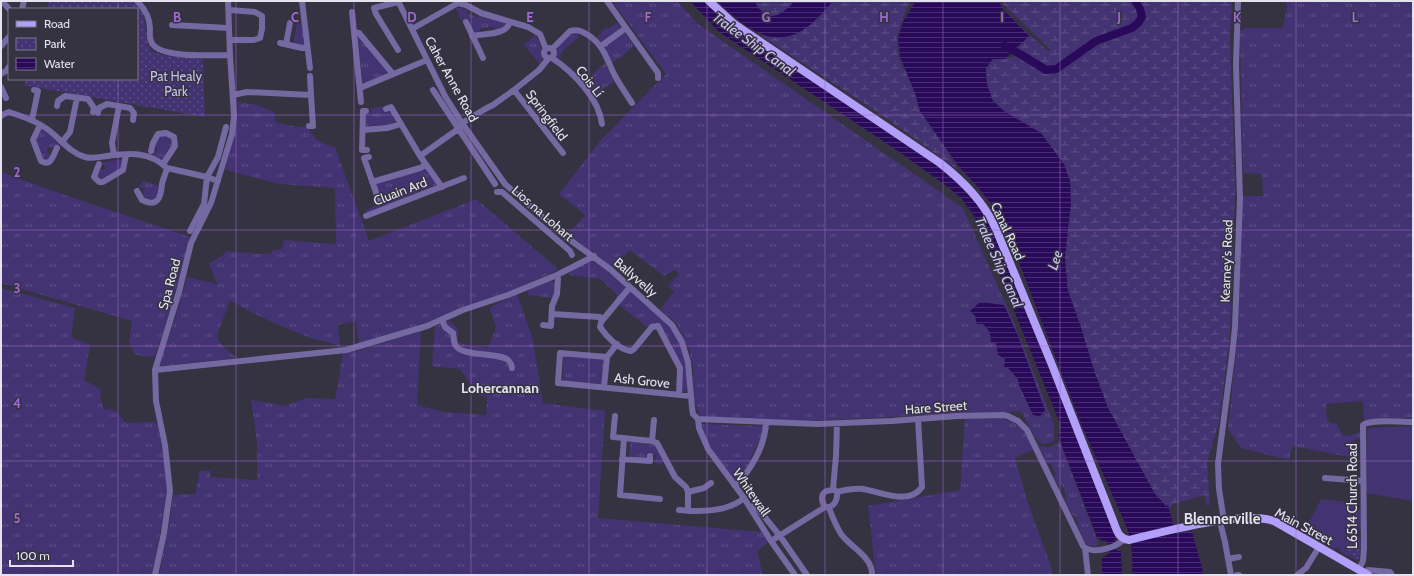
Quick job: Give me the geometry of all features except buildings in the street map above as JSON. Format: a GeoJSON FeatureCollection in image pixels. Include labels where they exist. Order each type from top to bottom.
{"type":"FeatureCollection","features":[{"type":"Feature","properties":{"kind":"main road","name":"Canal Road"},"geometry":{"type":"LineString","coordinates":[[709,1],[733,23],[940,163],[977,196],[996,229],[1118,533],[1123,541]]}},
{"type":"Feature","properties":{"kind":"main road","name":"Main Street"},"geometry":{"type":"LineString","coordinates":[[1123,541],[1176,529],[1222,521],[1266,518],[1359,569],[1368,572]]}},
{"type":"Feature","properties":{"kind":"street"},"geometry":{"type":"LineString","coordinates":[[137,1],[145,10],[149,18],[150,40],[154,48],[163,52],[230,57],[228,1]]}},
{"type":"Feature","properties":{"kind":"street"},"geometry":{"type":"LineString","coordinates":[[302,1],[310,68]]}},
{"type":"Feature","properties":{"kind":"street"},"geometry":{"type":"LineString","coordinates":[[607,1],[658,73],[658,78]]}},
{"type":"Feature","properties":{"kind":"street","name":"Kearney's Road"},"geometry":{"type":"LineString","coordinates":[[1231,575],[1222,521],[1218,464],[1235,327],[1240,199],[1236,65],[1238,1]]}},
{"type":"Feature","properties":{"kind":"street"},"geometry":{"type":"LineString","coordinates":[[398,2],[374,8],[376,14],[398,50]]}},
{"type":"Feature","properties":{"kind":"street","name":"Caher Anne Road"},"geometry":{"type":"LineString","coordinates":[[398,2],[445,96],[506,184]]}},
{"type":"Feature","properties":{"kind":"street"},"geometry":{"type":"LineString","coordinates":[[412,30],[454,4],[466,3],[481,14],[528,27],[540,34],[549,49],[554,54],[550,58],[544,54],[549,49]]}},
{"type":"Feature","properties":{"kind":"street"},"geometry":{"type":"LineString","coordinates":[[229,10],[255,12],[262,16],[260,38],[254,40],[230,40]]}},
{"type":"Feature","properties":{"kind":"street"},"geometry":{"type":"LineString","coordinates":[[352,12],[362,102]]}},
{"type":"Feature","properties":{"kind":"street"},"geometry":{"type":"LineString","coordinates":[[466,22],[483,58]]}},
{"type":"Feature","properties":{"kind":"street"},"geometry":{"type":"LineString","coordinates":[[472,36],[499,32],[509,25],[510,22]]}},
{"type":"Feature","properties":{"kind":"street"},"geometry":{"type":"LineString","coordinates":[[290,23],[283,43],[302,48],[307,47]]}},
{"type":"Feature","properties":{"kind":"street"},"geometry":{"type":"LineString","coordinates":[[172,25],[229,28]]}},
{"type":"Feature","properties":{"kind":"street"},"geometry":{"type":"LineString","coordinates":[[601,46],[626,28]]}},
{"type":"Feature","properties":{"kind":"street","name":"Cois Lí"},"geometry":{"type":"LineString","coordinates":[[549,49],[570,31],[579,30],[592,38],[601,46],[614,75],[632,103]]}},
{"type":"Feature","properties":{"kind":"street"},"geometry":{"type":"LineString","coordinates":[[354,32],[359,33],[393,74]]}},
{"type":"Feature","properties":{"kind":"street"},"geometry":{"type":"LineString","coordinates":[[1,46],[8,38]]}},
{"type":"Feature","properties":{"kind":"street","name":"Spa Road"},"geometry":{"type":"LineString","coordinates":[[155,575],[170,496],[170,482],[156,400],[155,370],[179,292],[191,243],[211,203],[234,124],[233,92],[229,84],[226,60],[230,57]]}},
{"type":"Feature","properties":{"kind":"street","name":"Cois Lí"},"geometry":{"type":"LineString","coordinates":[[550,58],[569,70],[584,87],[600,114],[602,124]]}},
{"type":"Feature","properties":{"kind":"street","name":"Cluain Ard"},"geometry":{"type":"LineString","coordinates":[[420,156],[463,124],[485,109],[494,105],[514,90],[550,58]]}},
{"type":"Feature","properties":{"kind":"street"},"geometry":{"type":"LineString","coordinates":[[360,88],[427,60]]}},
{"type":"Feature","properties":{"kind":"street"},"geometry":{"type":"LineString","coordinates":[[309,126],[313,126],[310,76]]}},
{"type":"Feature","properties":{"kind":"street"},"geometry":{"type":"LineString","coordinates":[[1,87],[6,98]]}},
{"type":"Feature","properties":{"kind":"street"},"geometry":{"type":"LineString","coordinates":[[32,120],[38,91],[34,90]]}},
{"type":"Feature","properties":{"kind":"street"},"geometry":{"type":"LineString","coordinates":[[433,90],[495,184]]}},
{"type":"Feature","properties":{"kind":"street","name":"Springfield"},"geometry":{"type":"LineString","coordinates":[[514,90],[563,153]]}},
{"type":"Feature","properties":{"kind":"street"},"geometry":{"type":"LineString","coordinates":[[233,92],[311,95]]}},
{"type":"Feature","properties":{"kind":"street"},"geometry":{"type":"LineString","coordinates":[[57,106],[58,101],[65,96],[88,99],[96,112],[99,108],[107,104],[130,108],[134,114],[133,120]]}},
{"type":"Feature","properties":{"kind":"street"},"geometry":{"type":"LineString","coordinates":[[62,142],[70,132],[77,98]]}},
{"type":"Feature","properties":{"kind":"street"},"geometry":{"type":"LineString","coordinates":[[114,155],[112,143],[119,106]]}},
{"type":"Feature","properties":{"kind":"street","name":"Cluain Ard"},"geometry":{"type":"LineString","coordinates":[[386,109],[391,107],[420,156],[442,187]]}},
{"type":"Feature","properties":{"kind":"street"},"geometry":{"type":"LineString","coordinates":[[366,111],[363,111],[362,150],[367,150]]}},
{"type":"Feature","properties":{"kind":"street"},"geometry":{"type":"LineString","coordinates":[[1,116],[9,112],[32,120],[51,132],[77,154],[87,157],[126,155],[133,153],[148,155],[165,166],[218,181]]}},
{"type":"Feature","properties":{"kind":"street"},"geometry":{"type":"LineString","coordinates":[[363,130],[383,129],[400,124]]}},
{"type":"Feature","properties":{"kind":"street"},"geometry":{"type":"LineString","coordinates":[[40,125],[33,140],[39,158],[43,162],[49,163],[54,149]]}},
{"type":"Feature","properties":{"kind":"street"},"geometry":{"type":"LineString","coordinates":[[190,231],[204,204],[207,177],[218,157],[226,127]]}},
{"type":"Feature","properties":{"kind":"street"},"geometry":{"type":"LineString","coordinates":[[140,191],[142,200],[146,202],[151,203],[159,199],[165,166],[175,146],[174,137],[166,133],[158,134],[152,149]]}},
{"type":"Feature","properties":{"kind":"street"},"geometry":{"type":"LineString","coordinates":[[99,164],[94,177],[99,182],[103,182],[123,170],[126,155]]}},
{"type":"Feature","properties":{"kind":"street","name":"Cluain Ard"},"geometry":{"type":"LineString","coordinates":[[369,157],[364,158],[379,201],[383,200]]}},
{"type":"Feature","properties":{"kind":"street","name":"Cluain Ard"},"geometry":{"type":"LineString","coordinates":[[372,182],[426,165]]}},
{"type":"Feature","properties":{"kind":"street","name":"Cluain Ard"},"geometry":{"type":"LineString","coordinates":[[366,216],[464,178]]}},
{"type":"Feature","properties":{"kind":"street","name":"Ballyvelly"},"geometry":{"type":"LineString","coordinates":[[506,184],[562,234],[583,250],[594,256],[665,317],[677,332],[682,342],[688,362],[694,414],[698,419]]}},
{"type":"Feature","properties":{"kind":"street","name":"Lios na Lohart"},"geometry":{"type":"LineString","coordinates":[[497,192],[502,192],[570,251],[572,255]]}},
{"type":"Feature","properties":{"kind":"street"},"geometry":{"type":"LineString","coordinates":[[534,220],[539,214]]}},
{"type":"Feature","properties":{"kind":"street"},"geometry":{"type":"LineString","coordinates":[[581,262],[583,250]]}},
{"type":"Feature","properties":{"kind":"street"},"geometry":{"type":"LineString","coordinates":[[155,370],[346,350],[427,326],[463,310],[508,295],[550,278],[594,256]]}},
{"type":"Feature","properties":{"kind":"street"},"geometry":{"type":"LineString","coordinates":[[543,325],[551,326],[552,306],[557,294],[558,279]]}},
{"type":"Feature","properties":{"kind":"street"},"geometry":{"type":"LineString","coordinates":[[552,314],[600,317],[603,319],[630,287]]}},
{"type":"Feature","properties":{"kind":"street","name":"Ash Grove"},"geometry":{"type":"LineString","coordinates":[[603,319],[600,327],[604,332],[623,349],[631,351],[652,327],[658,326],[680,368],[679,395]]}},
{"type":"Feature","properties":{"kind":"street"},"geometry":{"type":"LineString","coordinates":[[442,320],[445,327],[453,333],[455,344],[459,349],[507,359],[512,368]]}},
{"type":"Feature","properties":{"kind":"street","name":"Ash Grove"},"geometry":{"type":"LineString","coordinates":[[604,387],[608,358],[617,344]]}},
{"type":"Feature","properties":{"kind":"street","name":"Ash Grove"},"geometry":{"type":"LineString","coordinates":[[608,358],[558,355],[558,383],[691,396]]}},
{"type":"Feature","properties":{"kind":"street"},"geometry":{"type":"LineString","coordinates":[[615,416],[614,438],[652,441],[657,443],[675,477],[686,487],[688,492],[688,511]]}},
{"type":"Feature","properties":{"kind":"street","name":"Hare Street"},"geometry":{"type":"LineString","coordinates":[[698,419],[766,423],[837,424],[957,416],[1008,416],[1018,421],[1027,430],[1085,548]]}},
{"type":"Feature","properties":{"kind":"street","name":"Whitewall"},"geometry":{"type":"LineString","coordinates":[[698,419],[699,428],[708,450],[736,486],[794,574]]}},
{"type":"Feature","properties":{"kind":"street"},"geometry":{"type":"LineString","coordinates":[[872,575],[872,568],[868,560],[841,534],[827,508],[822,502],[823,495],[825,492],[855,489],[899,496],[909,496],[918,493],[922,487],[918,419]]}},
{"type":"Feature","properties":{"kind":"street"},"geometry":{"type":"LineString","coordinates":[[652,441],[654,420]]}},
{"type":"Feature","properties":{"kind":"street","name":"L6514 Church Road"},"geometry":{"type":"LineString","coordinates":[[1359,569],[1363,561],[1364,548],[1363,425],[1366,423],[1413,422]]}},
{"type":"Feature","properties":{"kind":"street"},"geometry":{"type":"LineString","coordinates":[[736,486],[745,476],[753,463],[764,434],[766,423]]}},
{"type":"Feature","properties":{"kind":"street"},"geometry":{"type":"LineString","coordinates":[[771,541],[827,508],[833,506],[835,501],[837,424]]}},
{"type":"Feature","properties":{"kind":"street"},"geometry":{"type":"LineString","coordinates":[[624,438],[620,495],[660,500]]}},
{"type":"Feature","properties":{"kind":"street"},"geometry":{"type":"LineString","coordinates":[[622,459],[650,460],[650,456]]}},
{"type":"Feature","properties":{"kind":"street"},"geometry":{"type":"LineString","coordinates":[[1325,478],[1363,481]]}},
{"type":"Feature","properties":{"kind":"street"},"geometry":{"type":"LineString","coordinates":[[688,492],[704,488],[711,483]]}},
{"type":"Feature","properties":{"kind":"street"},"geometry":{"type":"LineString","coordinates":[[679,510],[688,511],[719,509],[736,504],[744,498]]}},
{"type":"Feature","properties":{"kind":"street"},"geometry":{"type":"LineString","coordinates":[[750,508],[755,505],[780,536],[807,575]]}},
{"type":"Feature","properties":{"kind":"street"},"geometry":{"type":"LineString","coordinates":[[760,524],[766,519]]}},
{"type":"Feature","properties":{"kind":"street"},"geometry":{"type":"LineString","coordinates":[[1088,575],[1085,548],[1096,550],[1123,541]]}},
{"type":"Feature","properties":{"kind":"street"},"geometry":{"type":"LineString","coordinates":[[1297,575],[1306,568],[1319,547]]}},
{"type":"Feature","properties":{"kind":"street"},"geometry":{"type":"LineString","coordinates":[[780,554],[789,549]]}},
{"type":"Feature","properties":{"kind":"street"},"geometry":{"type":"LineString","coordinates":[[1228,559],[1239,557]]}},
{"type":"Feature","properties":{"kind":"street"},"geometry":{"type":"LineString","coordinates":[[794,574],[802,568]]}},
{"type":"Feature","properties":{"kind":"street"},"geometry":{"type":"LineString","coordinates":[[1368,572],[1390,572],[1392,575]]}},
{"type":"Feature","properties":{"kind":"green space","name":"Pat Healy Park"},"geometry":{"type":"Polygon","coordinates":[[[49,1],[132,1],[138,7],[142,13],[148,42],[150,48],[154,52],[171,56],[203,59],[205,117],[23,85],[26,80],[138,80],[138,8],[47,8],[49,1]]]}},
{"type":"Feature","properties":{"kind":"green space"},"geometry":{"type":"Polygon","coordinates":[[[612,1],[677,1],[698,24],[963,208],[1012,318],[1054,424],[1054,440],[1051,443],[1043,444],[1036,439],[1021,411],[800,421],[700,417],[694,400],[693,367],[689,350],[677,324],[660,309],[674,292],[668,286],[679,274],[675,270],[664,276],[630,250],[613,268],[568,234],[585,215],[559,194],[600,141],[666,74],[612,1]],[[1004,305],[975,316],[977,324],[983,324],[988,330],[991,342],[996,343],[998,355],[1005,359],[1008,368],[1018,379],[1019,385],[1033,415],[1040,416],[1045,410],[1018,336],[1004,305]]]}},
{"type":"Feature","properties":{"kind":"green space"},"geometry":{"type":"Polygon","coordinates":[[[754,1],[910,1],[902,21],[897,41],[897,48],[899,57],[905,73],[898,50],[901,29],[915,2],[918,1],[928,3],[929,1],[975,144],[1041,320],[1011,242],[995,209],[959,167],[944,146],[958,170],[885,117],[763,37],[754,1]]]}},
{"type":"Feature","properties":{"kind":"green space"},"geometry":{"type":"Polygon","coordinates":[[[999,1],[1002,8],[1029,35],[1048,51],[1051,50],[1002,3],[1002,1],[1232,1],[1230,38],[1235,192],[1230,336],[1219,422],[1207,463],[1210,505],[1207,506],[1204,495],[1173,504],[1169,509],[1176,534],[1192,531],[1204,575],[1179,575],[1127,460],[1135,457],[1108,408],[1057,280],[1066,266],[1065,258],[933,71],[1011,53],[1006,58],[1025,55],[982,30],[999,1]]]}},
{"type":"Feature","properties":{"kind":"green space"},"geometry":{"type":"Polygon","coordinates":[[[1285,1],[1413,1],[1413,418],[1364,420],[1363,401],[1326,404],[1327,419],[1331,423],[1336,423],[1343,435],[1350,436],[1360,432],[1360,439],[1354,440],[1354,458],[1293,446],[1289,460],[1241,448],[1228,429],[1238,331],[1243,196],[1263,196],[1262,174],[1243,173],[1240,31],[1246,28],[1283,28],[1287,6],[1285,1]]]}},
{"type":"Feature","properties":{"kind":"green space"},"geometry":{"type":"Polygon","coordinates":[[[455,6],[468,11],[467,13],[478,18],[479,16],[503,22],[505,25],[496,31],[494,31],[494,27],[479,29],[480,32],[472,32],[469,25],[472,23],[470,19],[462,22],[455,6]]]}},
{"type":"Feature","properties":{"kind":"green space"},"geometry":{"type":"Polygon","coordinates":[[[618,22],[620,27],[619,30],[602,42],[597,38],[604,29],[609,28],[618,22]]]}},
{"type":"Feature","properties":{"kind":"green space"},"geometry":{"type":"Polygon","coordinates":[[[297,23],[302,24],[303,45],[293,43],[297,23]]]}},
{"type":"Feature","properties":{"kind":"green space"},"geometry":{"type":"Polygon","coordinates":[[[576,33],[579,33],[577,35],[579,37],[564,49],[558,59],[557,51],[561,43],[576,33]]]}},
{"type":"Feature","properties":{"kind":"green space"},"geometry":{"type":"Polygon","coordinates":[[[625,33],[634,46],[611,63],[605,46],[625,33]]]}},
{"type":"Feature","properties":{"kind":"green space"},"geometry":{"type":"Polygon","coordinates":[[[535,35],[542,53],[542,60],[540,64],[524,45],[535,35]]]}},
{"type":"Feature","properties":{"kind":"green space"},"geometry":{"type":"Polygon","coordinates":[[[358,37],[360,37],[387,71],[386,74],[365,84],[362,81],[358,37]]]}},
{"type":"Feature","properties":{"kind":"green space"},"geometry":{"type":"Polygon","coordinates":[[[605,63],[614,82],[604,88],[600,95],[594,98],[585,85],[595,72],[605,63]]]}},
{"type":"Feature","properties":{"kind":"green space"},"geometry":{"type":"Polygon","coordinates":[[[237,102],[258,105],[275,113],[275,122],[296,127],[307,127],[318,140],[326,145],[335,147],[369,241],[476,199],[558,269],[497,297],[449,315],[361,344],[359,342],[356,321],[338,325],[340,347],[288,329],[259,316],[230,300],[217,335],[222,345],[237,358],[158,365],[175,319],[187,277],[217,284],[209,263],[222,256],[226,251],[260,254],[272,253],[273,250],[282,249],[284,240],[336,244],[335,188],[279,184],[226,170],[238,118],[237,102]]]}},
{"type":"Feature","properties":{"kind":"green space"},"geometry":{"type":"Polygon","coordinates":[[[383,106],[386,113],[391,112],[396,123],[388,126],[367,128],[365,124],[366,114],[370,113],[371,109],[383,106]]]}},
{"type":"Feature","properties":{"kind":"green space"},"geometry":{"type":"Polygon","coordinates":[[[40,128],[60,144],[58,148],[48,147],[47,151],[51,155],[49,160],[44,160],[35,140],[40,128]]]}},
{"type":"Feature","properties":{"kind":"green space"},"geometry":{"type":"Polygon","coordinates":[[[162,134],[172,139],[172,142],[168,152],[162,159],[160,159],[151,153],[153,151],[157,151],[154,143],[162,134]]]}},
{"type":"Feature","properties":{"kind":"green space"},"geometry":{"type":"Polygon","coordinates":[[[123,159],[121,170],[100,181],[97,175],[100,170],[105,169],[105,166],[102,163],[123,159]]]}},
{"type":"Feature","properties":{"kind":"green space"},"geometry":{"type":"Polygon","coordinates":[[[426,169],[437,184],[436,187],[367,213],[366,210],[387,201],[385,196],[381,196],[379,193],[377,183],[426,169]]]}},
{"type":"Feature","properties":{"kind":"green space"},"geometry":{"type":"Polygon","coordinates":[[[1,172],[190,237],[174,297],[155,356],[147,357],[134,354],[129,342],[132,321],[1,283],[1,172]]]}},
{"type":"Feature","properties":{"kind":"green space"},"geometry":{"type":"Polygon","coordinates":[[[143,181],[159,186],[158,193],[155,198],[150,200],[144,198],[142,195],[145,191],[143,187],[138,188],[143,181]]]}},
{"type":"Feature","properties":{"kind":"green space"},"geometry":{"type":"Polygon","coordinates":[[[589,262],[601,263],[626,286],[626,289],[619,300],[616,297],[618,295],[600,279],[569,275],[570,270],[589,262]]]}},
{"type":"Feature","properties":{"kind":"green space"},"geometry":{"type":"Polygon","coordinates":[[[548,280],[555,282],[555,293],[553,298],[528,295],[528,289],[548,280]]]}},
{"type":"Feature","properties":{"kind":"green space"},"geometry":{"type":"Polygon","coordinates":[[[1,288],[75,308],[71,337],[90,345],[84,380],[101,389],[100,397],[104,409],[115,410],[126,423],[155,422],[158,425],[168,492],[152,575],[1,575],[1,288]]]}},
{"type":"Feature","properties":{"kind":"green space"},"geometry":{"type":"Polygon","coordinates":[[[630,290],[659,316],[675,334],[685,356],[687,370],[686,392],[681,391],[681,368],[671,343],[659,325],[657,323],[652,324],[648,328],[619,305],[630,290]]]}},
{"type":"Feature","properties":{"kind":"green space"},"geometry":{"type":"Polygon","coordinates":[[[517,294],[532,336],[543,403],[605,411],[598,518],[762,532],[769,542],[757,551],[763,575],[159,575],[173,495],[196,494],[199,471],[211,471],[210,477],[257,480],[257,442],[251,400],[285,406],[306,398],[335,399],[343,353],[357,351],[421,331],[417,405],[444,412],[486,415],[487,397],[478,395],[460,369],[432,366],[435,327],[449,320],[458,329],[458,343],[488,348],[496,327],[489,308],[517,294]]]}},
{"type":"Feature","properties":{"kind":"green space"},"geometry":{"type":"Polygon","coordinates":[[[564,357],[605,359],[602,384],[563,380],[564,357]]]}},
{"type":"Feature","properties":{"kind":"green space"},"geometry":{"type":"Polygon","coordinates":[[[965,418],[1002,418],[1012,422],[1022,428],[1034,449],[1015,458],[1028,503],[1052,569],[1052,575],[876,575],[868,506],[960,490],[965,418]]]}},
{"type":"Feature","properties":{"kind":"green space"},"geometry":{"type":"Polygon","coordinates":[[[701,424],[763,426],[764,430],[750,459],[751,460],[736,482],[713,455],[701,424]]]}},
{"type":"Feature","properties":{"kind":"green space"},"geometry":{"type":"Polygon","coordinates":[[[1413,426],[1413,501],[1366,493],[1367,428],[1413,426]]]}},
{"type":"Feature","properties":{"kind":"green space"},"geometry":{"type":"Polygon","coordinates":[[[630,442],[655,445],[662,460],[661,461],[664,464],[660,465],[655,463],[656,455],[651,455],[646,459],[643,459],[643,457],[629,456],[630,442]]]}},
{"type":"Feature","properties":{"kind":"green space"},"geometry":{"type":"Polygon","coordinates":[[[1060,442],[1099,545],[1090,546],[1082,538],[1075,516],[1072,515],[1065,499],[1066,495],[1062,485],[1057,484],[1052,465],[1047,463],[1039,446],[1049,447],[1060,442]]]}},
{"type":"Feature","properties":{"kind":"green space"},"geometry":{"type":"Polygon","coordinates":[[[1321,499],[1356,503],[1357,510],[1362,509],[1363,529],[1358,530],[1344,553],[1341,552],[1338,547],[1333,549],[1323,542],[1322,538],[1319,537],[1316,539],[1304,532],[1321,499]]]}},
{"type":"Feature","properties":{"kind":"green space"},"geometry":{"type":"Polygon","coordinates":[[[1355,535],[1362,539],[1358,561],[1344,553],[1355,535]]]}},
{"type":"Feature","properties":{"kind":"water","name":"Tralee Ship Canal"},"geometry":{"type":"Polygon","coordinates":[[[690,1],[706,1],[804,74],[951,176],[986,214],[1011,271],[1117,537],[1114,542],[1114,546],[1117,551],[1121,551],[1122,575],[1102,575],[1102,558],[1110,553],[1108,543],[1097,537],[1058,436],[1061,426],[980,227],[962,199],[898,151],[719,32],[690,1]]]}},
{"type":"Feature","properties":{"kind":"water"},"geometry":{"type":"Polygon","coordinates":[[[717,1],[754,1],[763,13],[773,16],[782,13],[795,1],[833,1],[818,18],[807,27],[794,34],[782,37],[770,37],[747,27],[717,1]]]}},
{"type":"Feature","properties":{"kind":"water","name":"Lee"},"geometry":{"type":"Polygon","coordinates":[[[918,1],[928,3],[929,1],[999,1],[1002,8],[1029,36],[1005,59],[993,59],[986,68],[987,84],[993,101],[1004,111],[1041,133],[1064,164],[1070,181],[1071,203],[1065,258],[1068,291],[1095,373],[1108,408],[1155,494],[1166,506],[1168,505],[1176,534],[1192,531],[1204,575],[1132,575],[1132,551],[1127,528],[1082,426],[1011,242],[995,209],[959,167],[920,111],[914,91],[900,57],[898,38],[903,22],[915,2],[918,1]]]}},
{"type":"Feature","properties":{"kind":"water"},"geometry":{"type":"Polygon","coordinates":[[[980,302],[1004,305],[1018,336],[1045,410],[1040,416],[1033,415],[1019,385],[1018,379],[1008,368],[1004,367],[1005,359],[998,355],[996,343],[991,342],[988,330],[983,324],[977,324],[975,316],[970,311],[980,302]]]}},
{"type":"Feature","properties":{"kind":"waterway"},"geometry":{"type":"LineString","coordinates":[[1005,46],[1046,70],[1056,69],[1096,41],[1132,28],[1138,23],[1142,17],[1140,9],[1135,1]]}},
{"type":"Feature","properties":{"kind":"district","name":"Lohercannan"},"geometry":{"type":"Point","coordinates":[500,388]}},
{"type":"Feature","properties":{"kind":"district","name":"Blennerville"},"geometry":{"type":"Point","coordinates":[1222,519]}}]}
